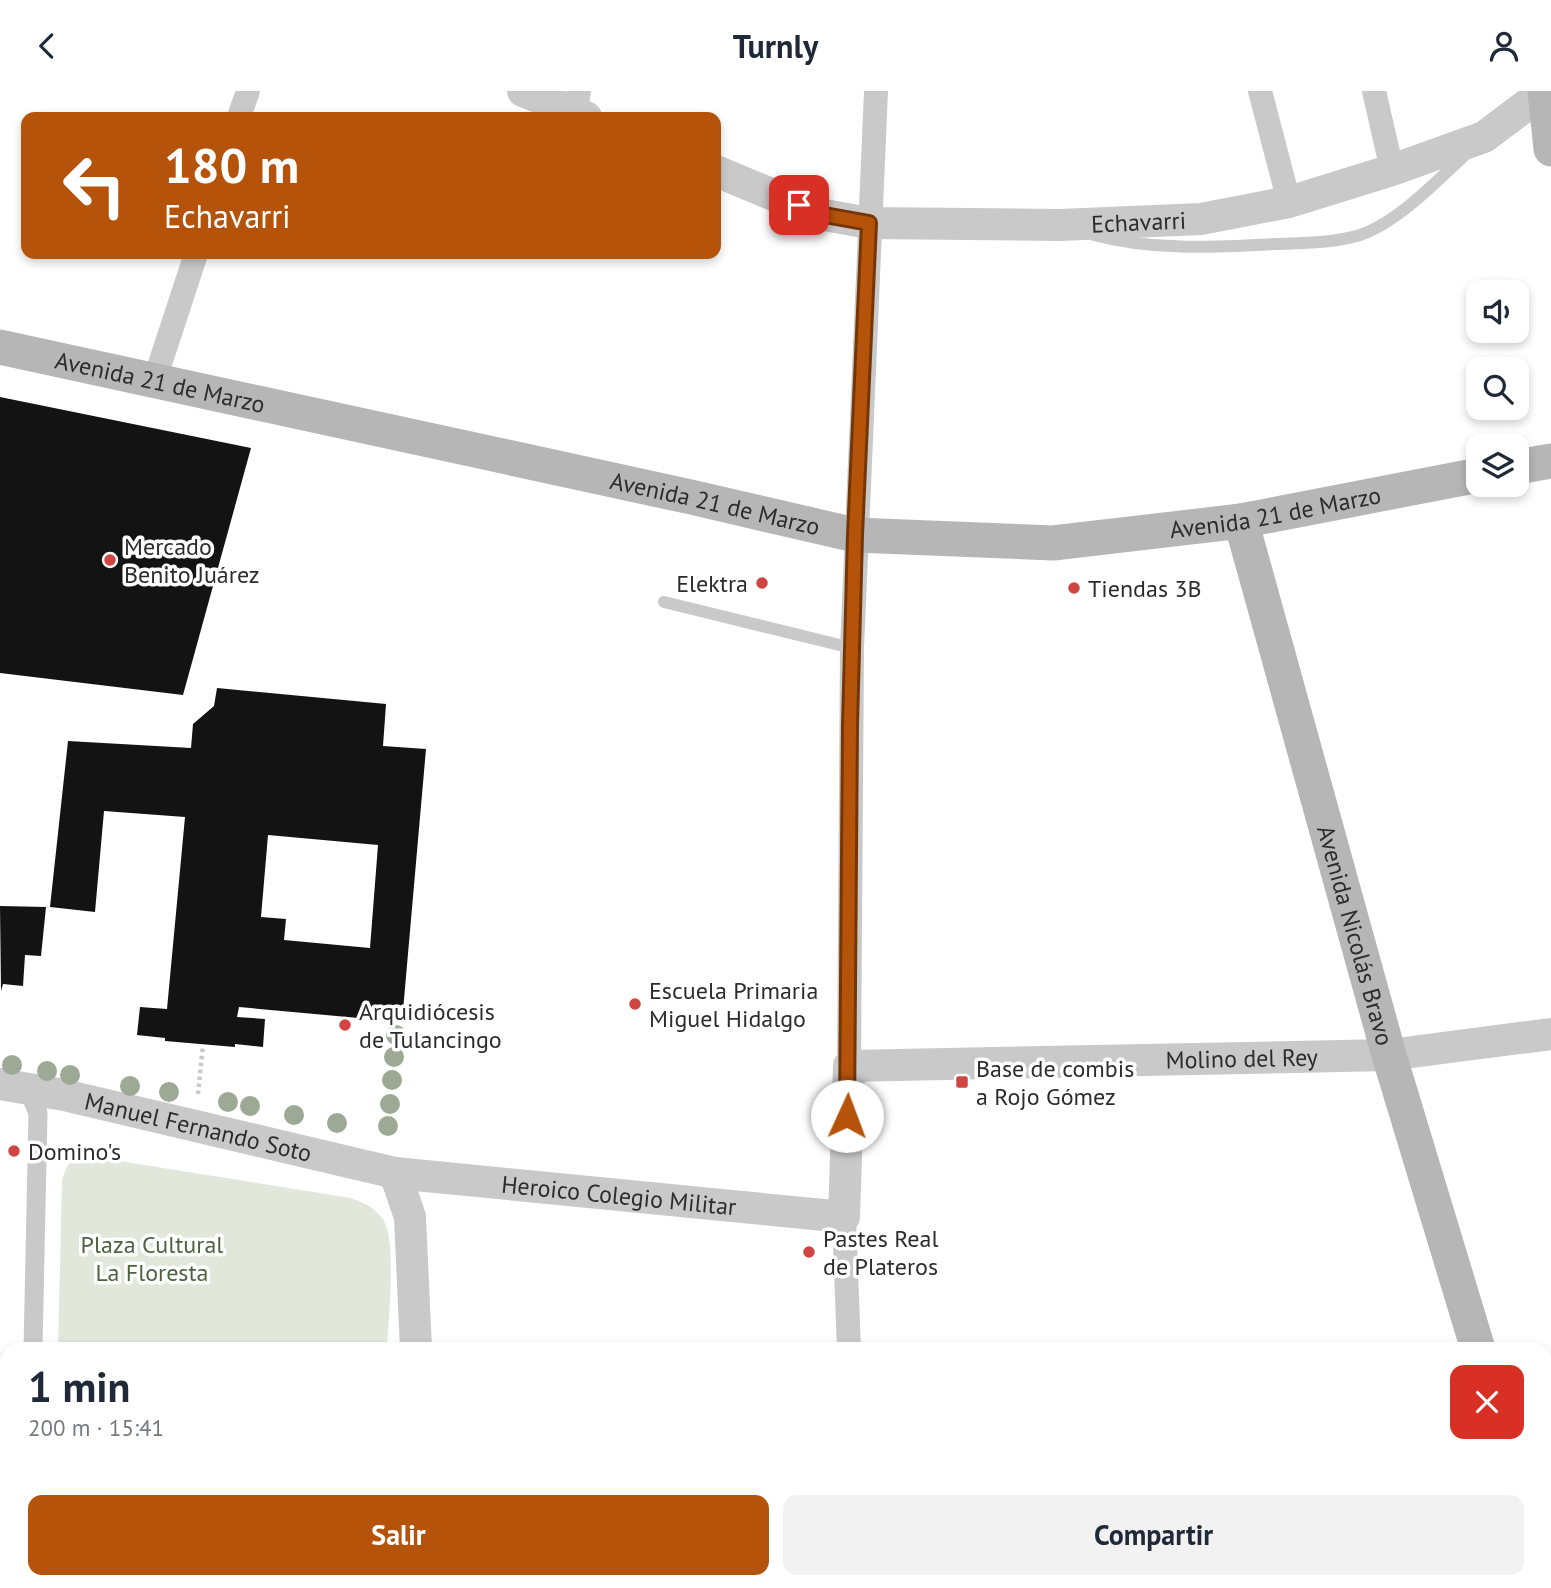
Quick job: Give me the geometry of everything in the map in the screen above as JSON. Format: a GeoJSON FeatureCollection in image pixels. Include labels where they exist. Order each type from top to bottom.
{"type":"FeatureCollection","features":[{"type":"Feature","properties":{"kind":"main road"},"geometry":{"type":"LineString","coordinates":[[1545,91],[1551,149]]}},
{"type":"Feature","properties":{"kind":"main road","name":"Avenida 21 de Marzo"},"geometry":{"type":"LineString","coordinates":[[0,347],[855,535],[1053,543],[1241,521],[1466,478]]}},
{"type":"Feature","properties":{"kind":"main road"},"geometry":{"type":"LineString","coordinates":[[1529,465],[1551,461]]}},
{"type":"Feature","properties":{"kind":"main road","name":"Avenida Nicolás Bravo"},"geometry":{"type":"LineString","coordinates":[[1241,521],[1390,1055],[1476,1342]]}},
{"type":"Feature","properties":{"kind":"street"},"geometry":{"type":"LineString","coordinates":[[241,112],[248,91]]}},
{"type":"Feature","properties":{"kind":"street"},"geometry":{"type":"LineString","coordinates":[[523,91],[580,107]]}},
{"type":"Feature","properties":{"kind":"street"},"geometry":{"type":"LineString","coordinates":[[849,1342],[844,1217],[849,1066],[852,648],[876,91]]}},
{"type":"Feature","properties":{"kind":"street"},"geometry":{"type":"LineString","coordinates":[[1260,91],[1289,202]]}},
{"type":"Feature","properties":{"kind":"street"},"geometry":{"type":"LineString","coordinates":[[1374,91],[1392,170]]}},
{"type":"Feature","properties":{"kind":"street","name":"Echavarri"},"geometry":{"type":"LineString","coordinates":[[721,173],[819,214],[869,223],[1060,225],[1201,219],[1289,202],[1392,170],[1484,137],[1545,91]]}},
{"type":"Feature","properties":{"kind":"street"},"geometry":{"type":"LineString","coordinates":[[154,382],[193,259]]}},
{"type":"Feature","properties":{"kind":"street","name":"Molino del Rey"},"geometry":{"type":"LineString","coordinates":[[849,1066],[1390,1055],[1551,1034]]}},
{"type":"Feature","properties":{"kind":"street"},"geometry":{"type":"LineString","coordinates":[[13,1085],[38,1113],[33,1342]]}},
{"type":"Feature","properties":{"kind":"street","name":"Manuel Fernando Soto"},"geometry":{"type":"LineString","coordinates":[[13,1085],[395,1173]]}},
{"type":"Feature","properties":{"kind":"street"},"geometry":{"type":"LineString","coordinates":[[395,1173],[410,1217],[416,1342]]}},
{"type":"Feature","properties":{"kind":"street","name":"Heroico Colegio Militar"},"geometry":{"type":"LineString","coordinates":[[395,1173],[844,1217]]}},
{"type":"Feature","properties":{"kind":"lane"},"geometry":{"type":"LineString","coordinates":[[1545,91],[1551,93]]}},
{"type":"Feature","properties":{"kind":"lane"},"geometry":{"type":"LineString","coordinates":[[1060,225],[1114,240],[1204,247],[1318,242],[1360,235],[1377,227],[1421,197],[1484,137]]}},
{"type":"Feature","properties":{"kind":"lane"},"geometry":{"type":"LineString","coordinates":[[664,602],[852,648]]}},
{"type":"Feature","properties":{"kind":"path"},"geometry":{"type":"LineString","coordinates":[[197,1099],[203,1045]]}},
{"type":"Feature","properties":{"kind":"green space","name":"Plaza Cultural La Floresta"},"geometry":{"type":"Polygon","coordinates":[[[82,1155],[351,1198],[368,1206],[382,1218],[390,1243],[387,1342],[58,1342],[62,1181],[68,1165],[82,1155]]]}},
{"type":"Feature","properties":{"kind":"building","name":"Mercado Benito Juárez"},"geometry":{"type":"Polygon","coordinates":[[[0,397],[251,448],[183,695],[0,673],[0,397]]]}},
{"type":"Feature","properties":{"kind":"building"},"geometry":{"type":"Polygon","coordinates":[[[217,688],[386,704],[383,746],[426,749],[402,1022],[239,1007],[237,1017],[265,1019],[263,1047],[165,1041],[165,1038],[137,1035],[140,1007],[167,1009],[185,817],[104,811],[95,912],[50,907],[68,741],[191,748],[193,724],[214,706],[217,688]],[[268,835],[261,917],[286,919],[284,940],[370,948],[378,845],[268,835]]]}},
{"type":"Feature","properties":{"kind":"building"},"geometry":{"type":"Polygon","coordinates":[[[0,906],[46,907],[41,956],[25,955],[23,986],[3,984],[1,991],[0,906]]]}},
{"type":"Feature","properties":{"kind":"place","name":"Mercado Benito Juárez"},"geometry":{"type":"Point","coordinates":[110,560]}},
{"type":"Feature","properties":{"kind":"place","name":"Elektra"},"geometry":{"type":"Point","coordinates":[762,583]}},
{"type":"Feature","properties":{"kind":"place","name":"Tiendas 3B"},"geometry":{"type":"Point","coordinates":[1074,588]}},
{"type":"Feature","properties":{"kind":"place","name":"Escuela Primaria Miguel Hidalgo"},"geometry":{"type":"Point","coordinates":[635,1004]}},
{"type":"Feature","properties":{"kind":"place","name":"Arquidiócesis de Tulancingo"},"geometry":{"type":"Point","coordinates":[345,1025]}},
{"type":"Feature","properties":{"kind":"place","name":"Base de combis a Rojo Gómez"},"geometry":{"type":"Point","coordinates":[962,1082]}},
{"type":"Feature","properties":{"kind":"place","name":"Domino's"},"geometry":{"type":"Point","coordinates":[14,1151]}},
{"type":"Feature","properties":{"kind":"place","name":"Pastes Real de Plateros"},"geometry":{"type":"Point","coordinates":[809,1252]}},
{"type":"Feature","properties":{"kind":"route"},"geometry":{"type":"LineString","coordinates":[[799,205],[819,214],[869,223],[855,535],[850,725],[847,1116]]}}]}
